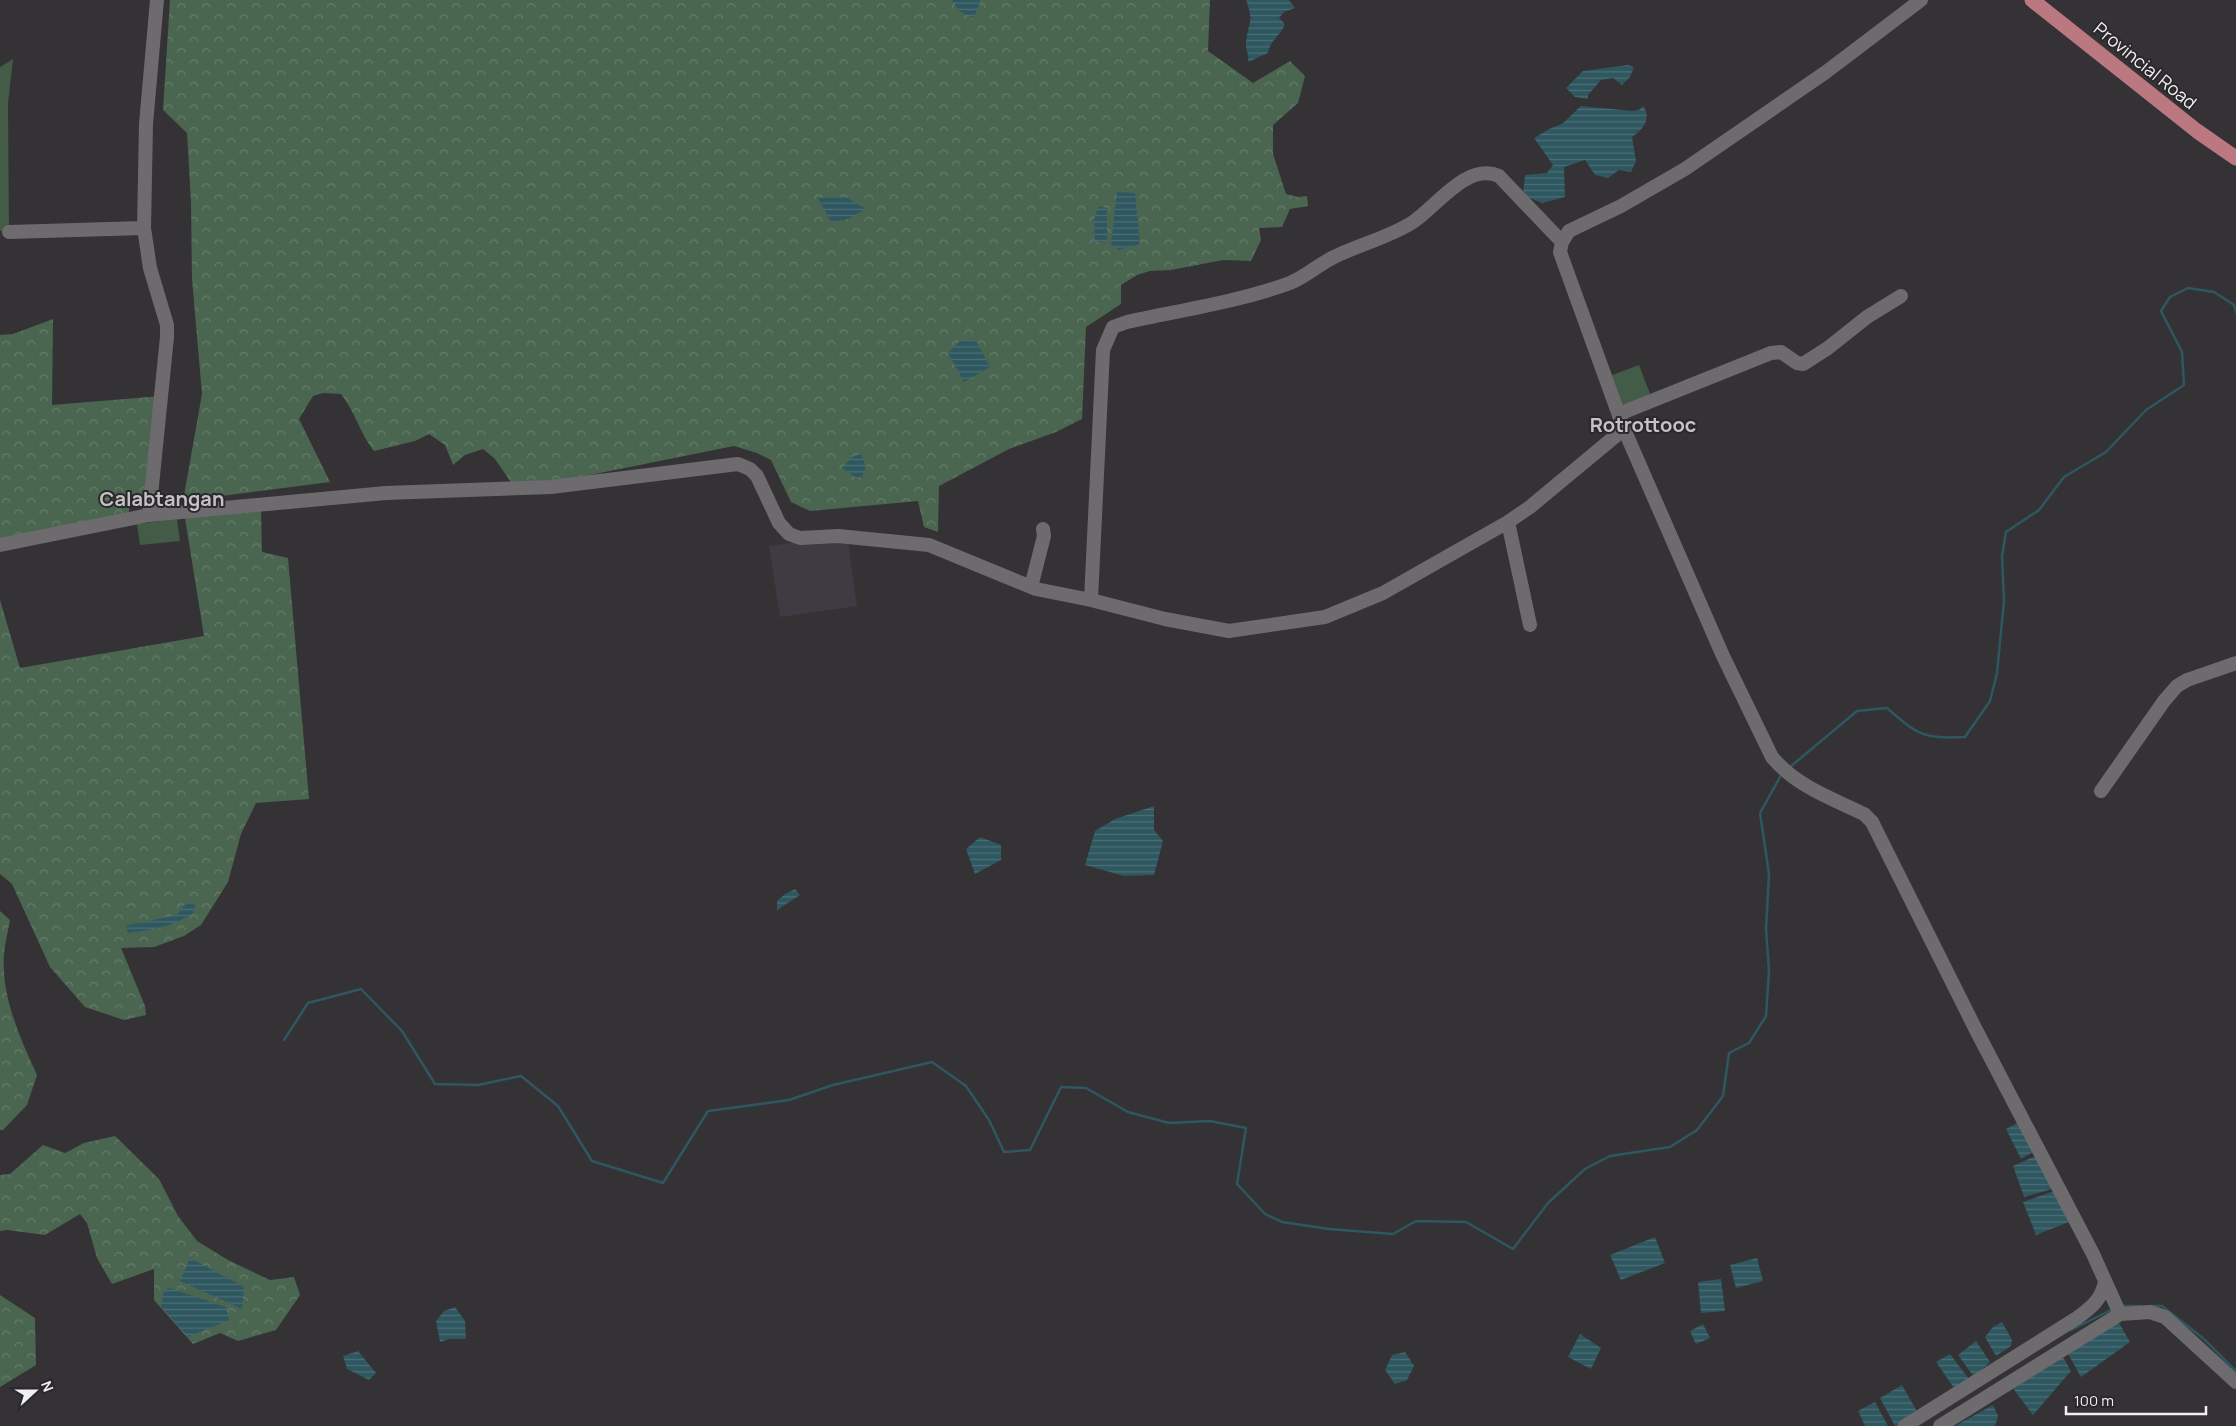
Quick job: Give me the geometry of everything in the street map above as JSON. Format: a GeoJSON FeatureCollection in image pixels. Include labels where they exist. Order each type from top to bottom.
{"type":"FeatureCollection","features":[{"type":"Feature","properties":{"kind":"main road","name":"Provincial Road"},"geometry":{"type":"LineString","coordinates":[[2032,0],[2197,131],[2236,158]]}},
{"type":"Feature","properties":{"kind":"street"},"geometry":{"type":"LineString","coordinates":[[149,515],[167,325],[150,268],[144,228],[146,124],[157,0]]}},
{"type":"Feature","properties":{"kind":"street"},"geometry":{"type":"LineString","coordinates":[[1921,0],[1826,72],[1685,169],[1621,206],[1569,231],[1562,242],[1560,252],[1624,428],[1723,656],[1772,757],[1784,771],[1798,782],[1864,814],[1872,822],[1974,1028],[2120,1314]]}},
{"type":"Feature","properties":{"kind":"street"},"geometry":{"type":"LineString","coordinates":[[1091,600],[1103,350],[1113,327],[1127,322],[1228,300],[1292,282],[1335,256],[1414,221],[1458,184],[1478,173],[1487,172],[1499,176],[1562,242]]}},
{"type":"Feature","properties":{"kind":"street"},"geometry":{"type":"LineString","coordinates":[[9,232],[144,228]]}},
{"type":"Feature","properties":{"kind":"street"},"geometry":{"type":"LineString","coordinates":[[1619,414],[1776,352],[1781,352],[1797,363],[1803,364],[1828,348],[1867,317],[1901,296]]}},
{"type":"Feature","properties":{"kind":"street"},"geometry":{"type":"LineString","coordinates":[[0,545],[149,515],[386,493],[551,487],[738,464],[750,469],[757,476],[779,523],[789,534],[800,538],[838,536],[929,545],[1031,587],[1165,619],[1229,631],[1325,617],[1384,593],[1508,522],[1530,507],[1624,428]]}},
{"type":"Feature","properties":{"kind":"street"},"geometry":{"type":"LineString","coordinates":[[1508,522],[1530,625]]}},
{"type":"Feature","properties":{"kind":"street"},"geometry":{"type":"LineString","coordinates":[[1031,587],[1044,536],[1043,529]]}},
{"type":"Feature","properties":{"kind":"street"},"geometry":{"type":"LineString","coordinates":[[2101,791],[2164,701],[2177,686],[2187,680],[2236,663]]}},
{"type":"Feature","properties":{"kind":"street"},"geometry":{"type":"LineString","coordinates":[[1905,1426],[2077,1318],[2096,1304],[2102,1294],[2105,1282]]}},
{"type":"Feature","properties":{"kind":"street"},"geometry":{"type":"LineString","coordinates":[[1940,1426],[2120,1314],[2150,1312],[2165,1317],[2236,1382]]}},
{"type":"Feature","properties":{"kind":"shaded area"},"geometry":{"type":"Polygon","coordinates":[[[847,534],[857,606],[780,617],[769,546],[847,534]]]}},
{"type":"Feature","properties":{"kind":"green space"},"geometry":{"type":"Polygon","coordinates":[[[170,0],[1210,0],[1208,51],[1253,83],[1290,61],[1305,76],[1298,103],[1273,125],[1273,154],[1286,194],[1298,197],[1307,196],[1308,206],[1290,209],[1282,227],[1259,228],[1261,240],[1251,261],[1223,260],[1171,270],[1150,271],[1137,275],[1121,285],[1121,304],[1086,327],[1082,419],[1056,432],[1009,449],[939,486],[938,532],[924,527],[918,501],[810,511],[791,502],[771,460],[757,453],[734,446],[570,479],[513,485],[495,459],[483,449],[465,455],[453,465],[445,445],[429,434],[415,441],[374,451],[341,394],[323,393],[313,396],[299,419],[330,482],[183,501],[202,394],[192,279],[191,202],[187,133],[163,110],[170,0]]]}},
{"type":"Feature","properties":{"kind":"green space"},"geometry":{"type":"Polygon","coordinates":[[[13,59],[8,104],[9,232],[0,231],[0,67],[13,59]]]}},
{"type":"Feature","properties":{"kind":"green space"},"geometry":{"type":"Polygon","coordinates":[[[53,319],[52,405],[161,396],[151,496],[131,500],[128,516],[0,545],[0,335],[13,334],[53,319]]]}},
{"type":"Feature","properties":{"kind":"green space"},"geometry":{"type":"Polygon","coordinates":[[[1639,365],[1652,399],[1620,412],[1607,377],[1639,365]]]}},
{"type":"Feature","properties":{"kind":"green space"},"geometry":{"type":"Polygon","coordinates":[[[261,505],[262,552],[288,558],[309,799],[256,803],[241,834],[228,882],[201,925],[184,936],[154,947],[121,948],[145,1006],[146,1015],[124,1020],[85,1007],[50,967],[12,884],[0,874],[0,600],[20,668],[204,636],[184,512],[261,505]]]}},
{"type":"Feature","properties":{"kind":"green space"},"geometry":{"type":"Polygon","coordinates":[[[177,519],[180,541],[140,545],[137,524],[177,519]]]}},
{"type":"Feature","properties":{"kind":"green space"},"geometry":{"type":"Polygon","coordinates":[[[0,911],[10,920],[4,954],[4,970],[9,1001],[18,1032],[37,1075],[27,1105],[3,1130],[0,1130],[0,911]]]}},
{"type":"Feature","properties":{"kind":"green space"},"geometry":{"type":"Polygon","coordinates":[[[115,1136],[159,1179],[178,1216],[197,1241],[228,1260],[270,1280],[294,1277],[300,1295],[276,1330],[238,1341],[220,1333],[193,1344],[154,1300],[154,1269],[112,1284],[97,1258],[87,1223],[80,1214],[45,1235],[7,1230],[0,1231],[0,1175],[10,1174],[43,1145],[65,1153],[84,1143],[115,1136]]]}},
{"type":"Feature","properties":{"kind":"green space"},"geometry":{"type":"Polygon","coordinates":[[[0,1295],[35,1318],[36,1365],[0,1387],[0,1295]]]}},
{"type":"Feature","properties":{"kind":"water"},"geometry":{"type":"Polygon","coordinates":[[[952,0],[980,0],[973,18],[959,11],[952,0]]]}},
{"type":"Feature","properties":{"kind":"water"},"geometry":{"type":"Polygon","coordinates":[[[1246,0],[1289,0],[1295,8],[1284,12],[1279,18],[1285,24],[1268,53],[1248,62],[1246,43],[1250,14],[1246,0]]]}},
{"type":"Feature","properties":{"kind":"water"},"geometry":{"type":"Polygon","coordinates":[[[1628,65],[1634,67],[1630,77],[1622,85],[1613,78],[1601,80],[1588,95],[1588,99],[1575,97],[1566,88],[1583,71],[1628,65]]]}},
{"type":"Feature","properties":{"kind":"water"},"geometry":{"type":"Polygon","coordinates":[[[1581,106],[1632,111],[1639,110],[1643,106],[1647,115],[1643,127],[1632,137],[1636,161],[1631,172],[1619,170],[1608,178],[1595,175],[1585,160],[1564,167],[1565,197],[1542,203],[1523,195],[1525,175],[1547,173],[1553,165],[1534,138],[1562,124],[1581,106]]]}},
{"type":"Feature","properties":{"kind":"water"},"geometry":{"type":"Polygon","coordinates":[[[1117,192],[1135,193],[1140,244],[1119,250],[1111,244],[1117,192]]]}},
{"type":"Feature","properties":{"kind":"water"},"geometry":{"type":"Polygon","coordinates":[[[846,197],[866,209],[848,219],[831,222],[818,198],[846,197]]]}},
{"type":"Feature","properties":{"kind":"water"},"geometry":{"type":"Polygon","coordinates":[[[1099,206],[1107,208],[1107,242],[1095,241],[1094,219],[1099,206]]]}},
{"type":"Feature","properties":{"kind":"water"},"geometry":{"type":"Polygon","coordinates":[[[975,339],[990,367],[964,382],[948,353],[960,341],[975,339]]]}},
{"type":"Feature","properties":{"kind":"water"},"geometry":{"type":"Polygon","coordinates":[[[861,454],[866,467],[862,477],[855,477],[842,468],[852,457],[861,454]]]}},
{"type":"Feature","properties":{"kind":"water"},"geometry":{"type":"Polygon","coordinates":[[[1154,806],[1154,830],[1163,841],[1154,875],[1124,876],[1085,865],[1095,831],[1115,819],[1154,806]]]}},
{"type":"Feature","properties":{"kind":"water"},"geometry":{"type":"Polygon","coordinates":[[[980,837],[1001,845],[1001,860],[975,874],[966,849],[980,837]]]}},
{"type":"Feature","properties":{"kind":"water"},"geometry":{"type":"Polygon","coordinates":[[[795,889],[800,895],[777,910],[777,901],[795,889]]]}},
{"type":"Feature","properties":{"kind":"water"},"geometry":{"type":"Polygon","coordinates":[[[186,903],[193,903],[195,905],[193,913],[186,918],[162,927],[128,933],[125,926],[177,915],[186,903]]]}},
{"type":"Feature","properties":{"kind":"water"},"geometry":{"type":"Polygon","coordinates":[[[2019,1122],[2033,1152],[2021,1159],[2006,1129],[2019,1122]]]}},
{"type":"Feature","properties":{"kind":"water"},"geometry":{"type":"Polygon","coordinates":[[[2036,1156],[2052,1189],[2024,1197],[2013,1166],[2036,1156]]]}},
{"type":"Feature","properties":{"kind":"water"},"geometry":{"type":"Polygon","coordinates":[[[2054,1191],[2069,1222],[2036,1235],[2023,1202],[2054,1191]]]}},
{"type":"Feature","properties":{"kind":"water"},"geometry":{"type":"Polygon","coordinates":[[[1655,1237],[1665,1263],[1621,1280],[1610,1255],[1655,1237]]]}},
{"type":"Feature","properties":{"kind":"water"},"geometry":{"type":"Polygon","coordinates":[[[190,1258],[244,1287],[242,1309],[180,1281],[190,1258]]]}},
{"type":"Feature","properties":{"kind":"water"},"geometry":{"type":"Polygon","coordinates":[[[1757,1258],[1763,1281],[1736,1288],[1730,1265],[1757,1258]]]}},
{"type":"Feature","properties":{"kind":"water"},"geometry":{"type":"Polygon","coordinates":[[[1721,1279],[1725,1311],[1701,1313],[1698,1282],[1721,1279]]]}},
{"type":"Feature","properties":{"kind":"water"},"geometry":{"type":"Polygon","coordinates":[[[170,1288],[226,1307],[229,1320],[188,1337],[161,1306],[164,1290],[170,1288]]]}},
{"type":"Feature","properties":{"kind":"water"},"geometry":{"type":"Polygon","coordinates":[[[455,1307],[465,1321],[466,1339],[449,1339],[440,1342],[436,1321],[444,1311],[455,1307]]]}},
{"type":"Feature","properties":{"kind":"water"},"geometry":{"type":"Polygon","coordinates":[[[2118,1321],[2130,1342],[2081,1377],[2067,1352],[2118,1321]]]}},
{"type":"Feature","properties":{"kind":"water"},"geometry":{"type":"Polygon","coordinates":[[[2002,1322],[2012,1340],[2011,1346],[1996,1356],[1985,1337],[1993,1327],[2002,1322]]]}},
{"type":"Feature","properties":{"kind":"water"},"geometry":{"type":"Polygon","coordinates":[[[1703,1324],[1710,1338],[1696,1344],[1690,1331],[1703,1324]]]}},
{"type":"Feature","properties":{"kind":"water"},"geometry":{"type":"Polygon","coordinates":[[[1580,1334],[1601,1348],[1591,1369],[1568,1357],[1580,1334]]]}},
{"type":"Feature","properties":{"kind":"water"},"geometry":{"type":"Polygon","coordinates":[[[1976,1341],[1990,1362],[1974,1377],[1958,1355],[1976,1341]]]}},
{"type":"Feature","properties":{"kind":"water"},"geometry":{"type":"Polygon","coordinates":[[[358,1351],[376,1373],[369,1380],[347,1369],[343,1356],[358,1351]]]}},
{"type":"Feature","properties":{"kind":"water"},"geometry":{"type":"Polygon","coordinates":[[[1405,1352],[1414,1366],[1407,1380],[1395,1384],[1385,1370],[1392,1355],[1405,1352]]]}},
{"type":"Feature","properties":{"kind":"water"},"geometry":{"type":"Polygon","coordinates":[[[1950,1354],[1969,1379],[1954,1388],[1936,1362],[1950,1354]]]}},
{"type":"Feature","properties":{"kind":"water"},"geometry":{"type":"Polygon","coordinates":[[[2063,1357],[2071,1371],[2033,1415],[2012,1387],[2063,1357]]]}},
{"type":"Feature","properties":{"kind":"water"},"geometry":{"type":"Polygon","coordinates":[[[1902,1385],[1918,1413],[1895,1426],[1880,1398],[1902,1385]]]}},
{"type":"Feature","properties":{"kind":"water"},"geometry":{"type":"Polygon","coordinates":[[[1875,1402],[1888,1426],[1865,1426],[1858,1411],[1875,1402]]]}},
{"type":"Feature","properties":{"kind":"water"},"geometry":{"type":"Polygon","coordinates":[[[1993,1405],[1998,1416],[1995,1426],[1955,1426],[1993,1405]]]}},
{"type":"Feature","properties":{"kind":"waterway"},"geometry":{"type":"LineString","coordinates":[[1790,767],[1857,711],[1887,708],[1914,730],[1930,736],[1965,737],[1990,701],[1997,673],[2004,601],[2002,556],[2006,532],[2039,510],[2064,477],[2106,452],[2146,410],[2184,385],[2182,352],[2161,311],[2170,297],[2188,288],[2214,292],[2234,305],[2236,312]]}},
{"type":"Feature","properties":{"kind":"waterway"},"geometry":{"type":"LineString","coordinates":[[284,1040],[308,1003],[361,989],[402,1031],[435,1084],[478,1085],[521,1076],[558,1106],[592,1161],[663,1183],[708,1111],[789,1100],[833,1085],[932,1062],[966,1086],[989,1120],[1004,1152],[1030,1150],[1061,1087],[1086,1088],[1128,1112],[1169,1123],[1210,1121],[1246,1128],[1237,1184],[1265,1214],[1282,1222],[1329,1229],[1393,1234],[1416,1221],[1466,1222],[1513,1249],[1548,1203],[1585,1169],[1610,1156],[1670,1147],[1697,1130],[1723,1096],[1729,1053],[1749,1043],[1766,1016],[1769,971],[1766,929],[1769,874],[1760,813],[1780,777]]}},
{"type":"Feature","properties":{"kind":"waterway"},"geometry":{"type":"LineString","coordinates":[[2122,1306],[2141,1306]]}},
{"type":"Feature","properties":{"kind":"waterway"},"geometry":{"type":"LineString","coordinates":[[2151,1306],[2162,1306],[2204,1339],[2236,1371]]}},
{"type":"Feature","properties":{"kind":"waterway"},"geometry":{"type":"LineString","coordinates":[[2071,1330],[2111,1310]]}},
{"type":"Feature","properties":{"kind":"district","name":"Rotrottooc"},"geometry":{"type":"Point","coordinates":[1643,425]}},
{"type":"Feature","properties":{"kind":"district","name":"Calabtangan"},"geometry":{"type":"Point","coordinates":[162,499]}}]}
